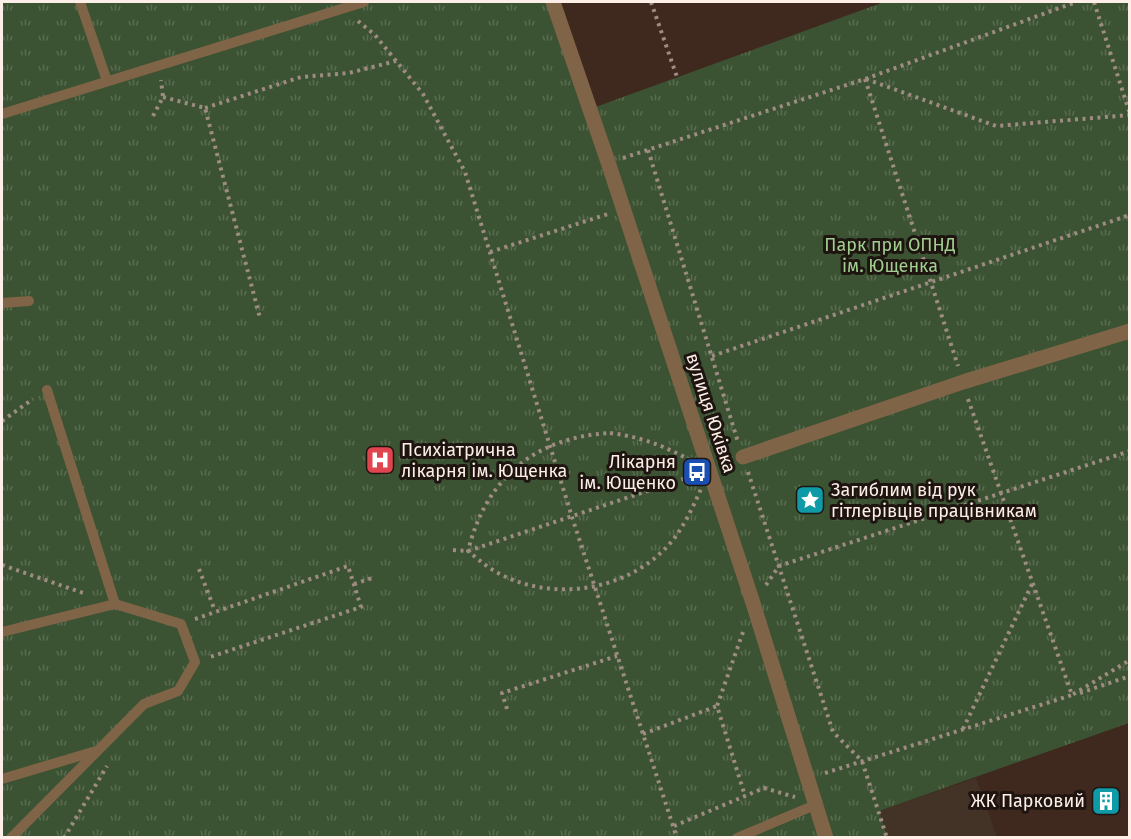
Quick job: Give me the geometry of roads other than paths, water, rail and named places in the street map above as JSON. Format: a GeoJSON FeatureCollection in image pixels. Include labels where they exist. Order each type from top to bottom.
{"type":"FeatureCollection","features":[{"type":"Feature","properties":{"kind":"street","name":"вулиця Юківка"},"geometry":{"type":"LineString","coordinates":[[553,2],[753,603],[826,837]]}},
{"type":"Feature","properties":{"kind":"street"},"geometry":{"type":"LineString","coordinates":[[743,457],[963,382],[1130,332]]}},
{"type":"Feature","properties":{"kind":"lane"},"geometry":{"type":"LineString","coordinates":[[80,2],[107,81]]}},
{"type":"Feature","properties":{"kind":"lane"},"geometry":{"type":"LineString","coordinates":[[2,114],[364,2]]}},
{"type":"Feature","properties":{"kind":"lane"},"geometry":{"type":"LineString","coordinates":[[2,303],[29,301]]}},
{"type":"Feature","properties":{"kind":"lane"},"geometry":{"type":"LineString","coordinates":[[47,390],[115,604]]}},
{"type":"Feature","properties":{"kind":"lane"},"geometry":{"type":"LineString","coordinates":[[2,632],[115,604],[181,624],[195,662],[178,691],[144,704],[11,837]]}},
{"type":"Feature","properties":{"kind":"lane"},"geometry":{"type":"LineString","coordinates":[[2,778],[99,750]]}},
{"type":"Feature","properties":{"kind":"lane"},"geometry":{"type":"LineString","coordinates":[[737,837],[815,805]]}},
{"type":"Feature","properties":{"kind":"place","name":"Психіатрична лікарня ім. Ющенка"},"geometry":{"type":"Point","coordinates":[380,460]}},
{"type":"Feature","properties":{"kind":"place","name":"Лікарня ім. Ющенко"},"geometry":{"type":"Point","coordinates":[697,472]}},
{"type":"Feature","properties":{"kind":"place","name":"Загиблим від рук гітлерівців працівникам"},"geometry":{"type":"Point","coordinates":[810,500]}},
{"type":"Feature","properties":{"kind":"place","name":"ЖК Парковий"},"geometry":{"type":"Point","coordinates":[1106,801]}},
{"type":"Feature","properties":{"kind":"park label","name":"Парк при ОПНД ім. Ющенка"},"geometry":{"type":"Point","coordinates":[890,255]}}]}
